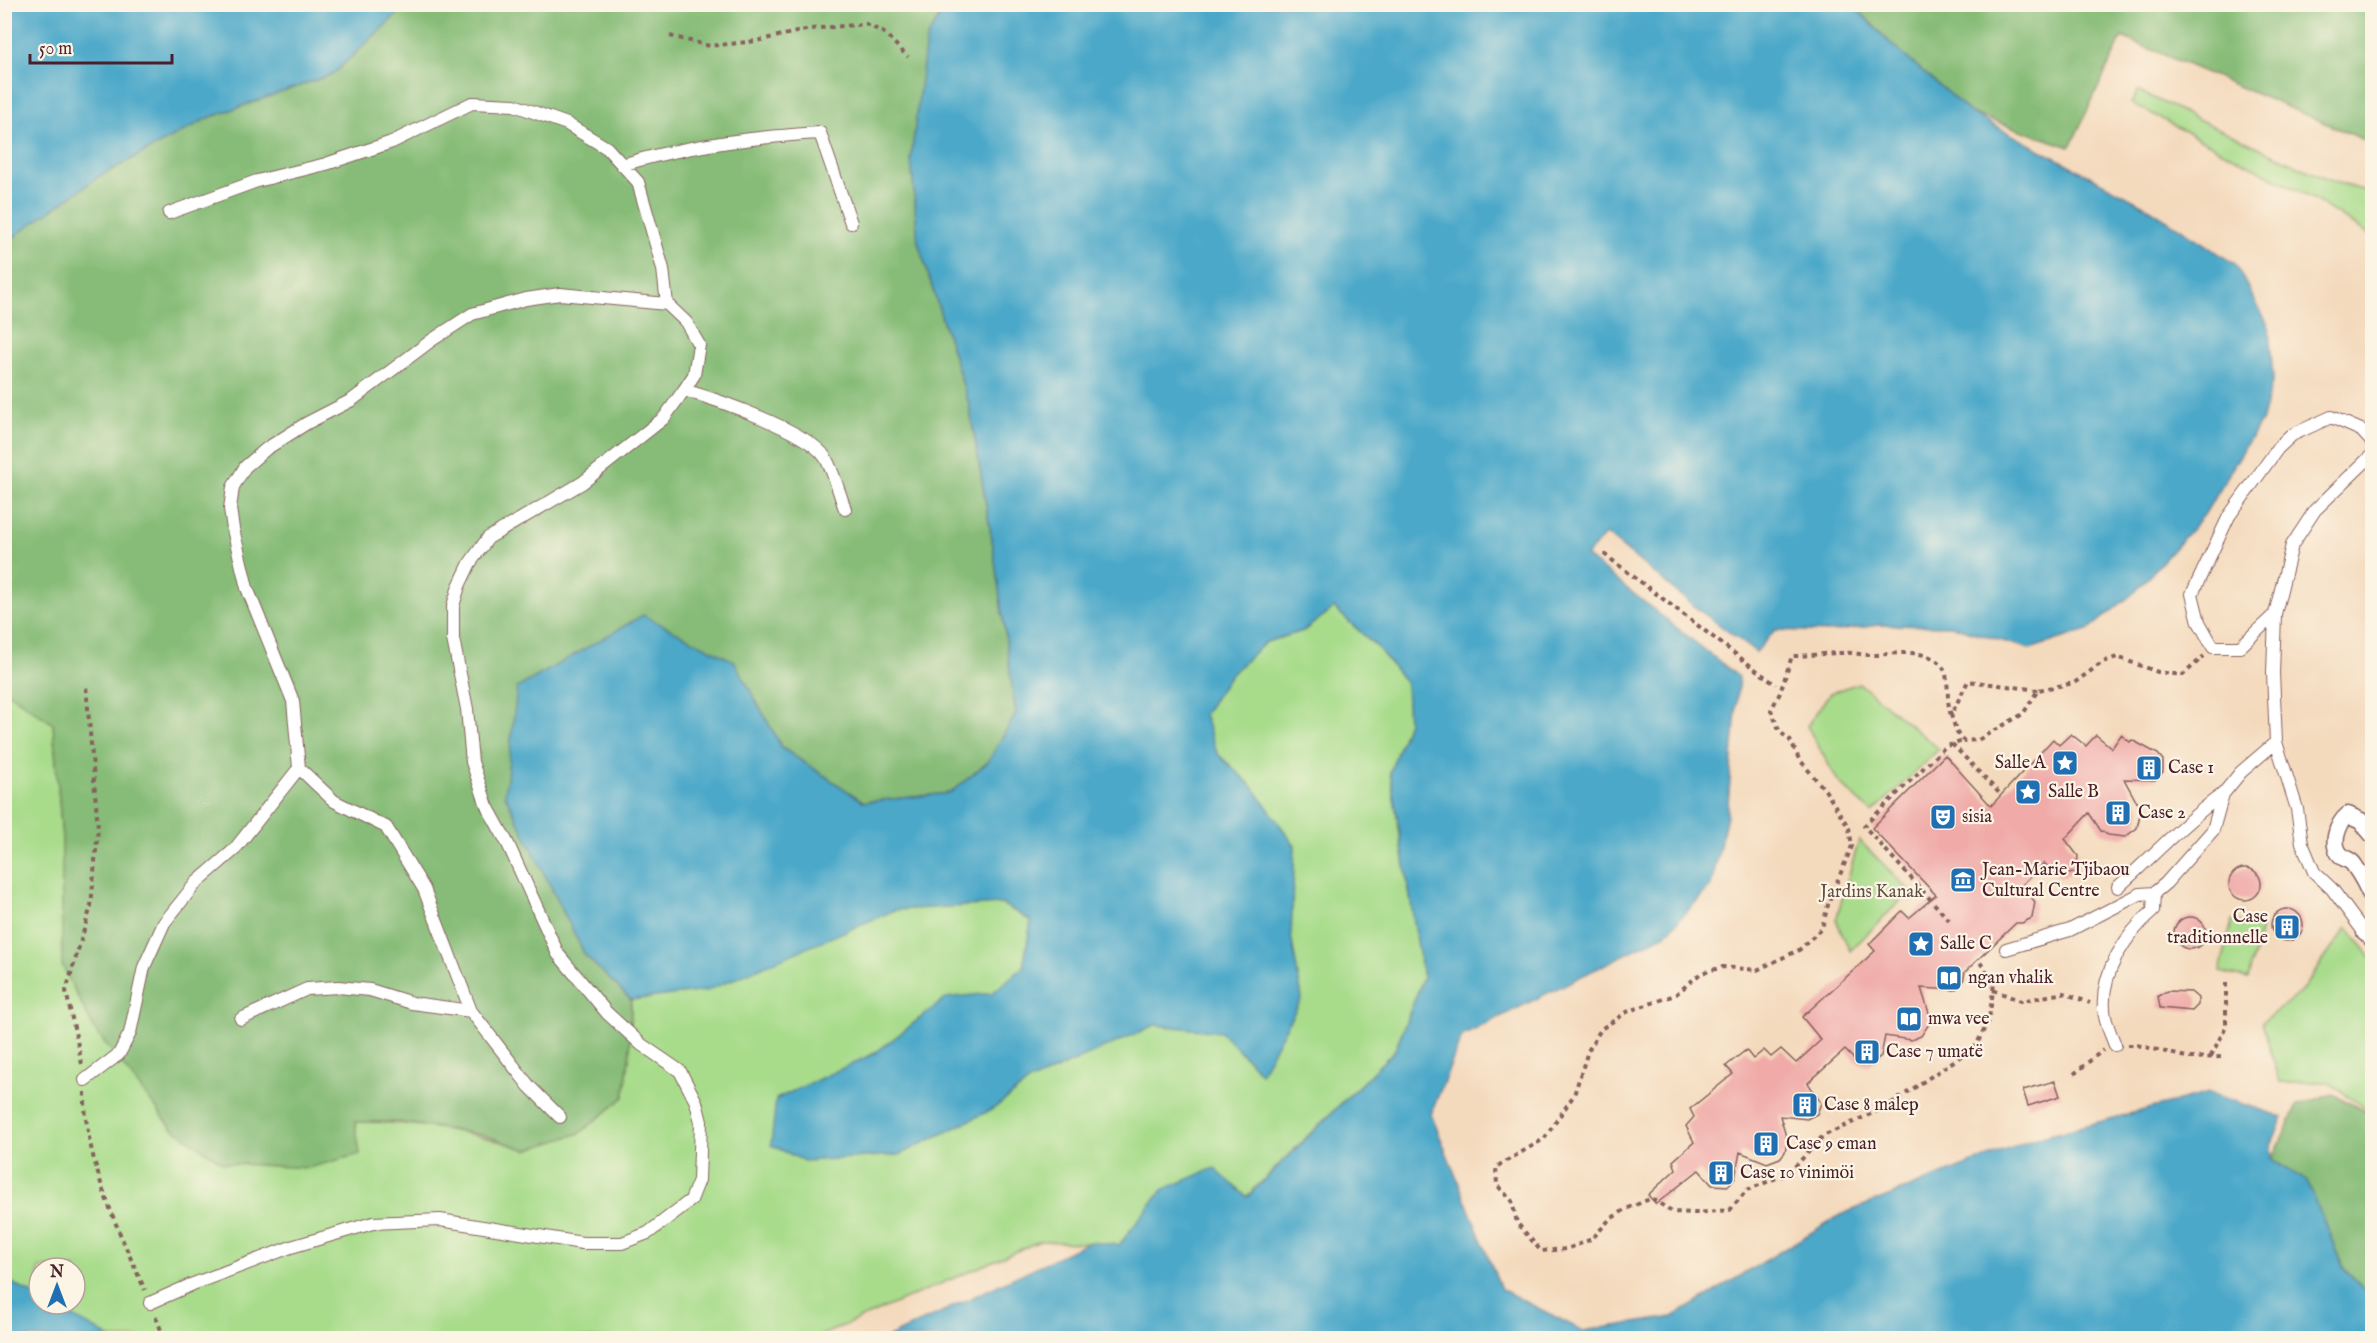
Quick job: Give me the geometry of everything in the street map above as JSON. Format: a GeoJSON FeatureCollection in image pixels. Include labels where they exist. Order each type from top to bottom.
{"type":"FeatureCollection","features":[{"type":"Feature","properties":{"kind":"street"},"geometry":{"type":"LineString","coordinates":[[2373,834],[2361,821],[2348,815],[2338,824],[2337,848],[2340,855],[2353,863],[2373,898]]}},
{"type":"Feature","properties":{"kind":"lane"},"geometry":{"type":"LineString","coordinates":[[169,213],[257,181],[326,164],[392,142],[472,103],[514,105],[567,124],[607,148],[638,182],[663,269],[667,304]]}},
{"type":"Feature","properties":{"kind":"lane"},"geometry":{"type":"LineString","coordinates":[[622,165],[661,153],[769,136],[820,133],[851,223]]}},
{"type":"Feature","properties":{"kind":"lane"},"geometry":{"type":"LineString","coordinates":[[150,1303],[291,1247],[373,1222],[440,1220],[582,1243],[622,1243],[648,1233],[691,1200],[699,1180],[701,1122],[696,1102],[680,1071],[642,1045],[608,1013],[558,954],[508,844],[487,806],[472,762],[466,709],[453,639],[453,606],[459,586],[470,563],[488,538],[582,483],[664,418],[694,375],[699,345],[686,322],[667,304],[560,294],[526,299],[472,314],[422,346],[352,400],[307,423],[266,449],[245,467],[233,487],[230,509],[247,588],[293,701],[299,768],[334,801],[386,827],[424,889],[471,1011],[529,1086],[560,1117]]}},
{"type":"Feature","properties":{"kind":"lane"},"geometry":{"type":"LineString","coordinates":[[684,390],[717,399],[796,435],[824,456],[845,509]]}},
{"type":"Feature","properties":{"kind":"lane"},"geometry":{"type":"LineString","coordinates":[[2276,614],[2240,647],[2213,647],[2199,622],[2192,594],[2229,516],[2278,448],[2292,435],[2331,417],[2361,430],[2373,442]]}},
{"type":"Feature","properties":{"kind":"lane"},"geometry":{"type":"LineString","coordinates":[[2370,934],[2332,889],[2314,872],[2302,843],[2297,809],[2276,742],[2272,673],[2276,614],[2292,545],[2316,510],[2373,455]]}},
{"type":"Feature","properties":{"kind":"lane"},"geometry":{"type":"LineString","coordinates":[[2118,887],[2174,837],[2192,816],[2223,794],[2241,772],[2276,742]]}},
{"type":"Feature","properties":{"kind":"lane"},"geometry":{"type":"LineString","coordinates":[[85,1080],[119,1054],[130,1034],[144,968],[164,923],[196,883],[234,850],[299,768]]}},
{"type":"Feature","properties":{"kind":"lane"},"geometry":{"type":"LineString","coordinates":[[2115,1045],[2103,1010],[2106,986],[2119,952],[2138,924],[2153,911],[2154,893],[2212,830],[2223,794]]}},
{"type":"Feature","properties":{"kind":"lane"},"geometry":{"type":"LineString","coordinates":[[2006,949],[2070,930],[2140,894],[2154,893]]}},
{"type":"Feature","properties":{"kind":"lane"},"geometry":{"type":"LineString","coordinates":[[241,1019],[308,989],[338,987],[370,990],[412,1003],[471,1011]]}},
{"type":"Feature","properties":{"kind":"path"},"geometry":{"type":"LineString","coordinates":[[670,36],[710,46],[756,41],[810,29],[866,24],[884,33],[908,57]]}},
{"type":"Feature","properties":{"kind":"path"},"geometry":{"type":"LineString","coordinates":[[1604,554],[1776,686]]}},
{"type":"Feature","properties":{"kind":"path"},"geometry":{"type":"LineString","coordinates":[[1951,715],[1968,681],[2038,690],[2074,683],[2103,662],[2117,657],[2158,672],[2183,675],[2213,647]]}},
{"type":"Feature","properties":{"kind":"path"},"geometry":{"type":"LineString","coordinates":[[1964,741],[1957,734],[1946,700],[1949,684],[1942,666],[1925,655],[1897,652],[1792,656],[1780,693],[1770,710],[1780,732],[1790,740],[1799,759],[1818,781],[1849,828],[1852,846],[1829,901],[1822,928],[1799,950],[1757,970],[1724,967],[1701,974],[1676,995],[1627,1012],[1601,1029],[1588,1051],[1574,1095],[1563,1112],[1545,1139],[1496,1167],[1497,1185],[1512,1202],[1517,1223],[1541,1251],[1567,1249],[1592,1239],[1609,1220],[1626,1209],[1652,1198],[1672,1212],[1695,1214],[1730,1210],[1747,1190],[1789,1173],[1822,1136],[1886,1107],[1976,1046],[1989,1019],[1994,984],[1978,959]]}},
{"type":"Feature","properties":{"kind":"path"},"geometry":{"type":"LineString","coordinates":[[86,685],[98,828],[91,906],[66,991],[85,1080],[84,1105],[90,1143],[110,1205],[164,1338]]}},
{"type":"Feature","properties":{"kind":"path"},"geometry":{"type":"LineString","coordinates":[[1948,920],[1864,826],[1946,746],[1978,740],[2023,714],[2038,690]]}},
{"type":"Feature","properties":{"kind":"path"},"geometry":{"type":"LineString","coordinates":[[1952,744],[2001,795]]}},
{"type":"Feature","properties":{"kind":"path"},"geometry":{"type":"LineString","coordinates":[[2211,1056],[2226,1026],[2226,981]]}},
{"type":"Feature","properties":{"kind":"path"},"geometry":{"type":"LineString","coordinates":[[1993,990],[2021,1001],[2064,993],[2103,1010]]}},
{"type":"Feature","properties":{"kind":"path"},"geometry":{"type":"LineString","coordinates":[[2074,1074],[2105,1048],[2115,1045],[2137,1045],[2190,1058],[2222,1057]]}},
{"type":"Feature","properties":{"kind":"green space"},"geometry":{"type":"Polygon","coordinates":[[[407,5],[946,5],[926,40],[918,242],[969,404],[993,546],[1016,714],[988,762],[950,793],[864,802],[782,748],[734,661],[505,795],[585,955],[631,1000],[630,1050],[624,1097],[580,1133],[527,1150],[484,1135],[399,1122],[355,1122],[360,1154],[308,1168],[223,1163],[171,1127],[94,1029],[62,965],[62,838],[53,724],[5,690],[4,247],[19,232],[100,176],[208,118],[333,74],[407,5]]]}},
{"type":"Feature","properties":{"kind":"green space"},"geometry":{"type":"Polygon","coordinates":[[[946,5],[1204,713],[1231,674],[1266,642],[1303,631],[1334,608],[1377,647],[1406,683],[1408,722],[1390,772],[1423,978],[1395,1050],[1246,1197],[1162,1190],[1119,1245],[1040,1241],[815,1338],[5,1338],[4,690],[53,723],[62,838],[355,1122],[442,1129],[527,1150],[624,1097],[630,1050],[631,1000],[585,955],[505,795],[643,615],[946,5]]]}},
{"type":"Feature","properties":{"kind":"green space"},"geometry":{"type":"Polygon","coordinates":[[[1854,5],[2372,5],[2372,143],[2122,37],[2070,147],[1971,113],[1892,45],[1854,5]]]}},
{"type":"Feature","properties":{"kind":"green space"},"geometry":{"type":"Polygon","coordinates":[[[2138,91],[2326,179],[2372,193],[2372,236],[2310,197],[2131,103],[2138,91]]]}},
{"type":"Feature","properties":{"kind":"green space"},"geometry":{"type":"Polygon","coordinates":[[[1859,683],[1939,749],[1872,813],[1838,781],[1807,726],[1830,693],[1859,683]]]}},
{"type":"Feature","properties":{"kind":"green space","name":"Jardins Kanak"},"geometry":{"type":"Polygon","coordinates":[[[1859,840],[1910,891],[1850,951],[1836,920],[1859,840]]]}},
{"type":"Feature","properties":{"kind":"green space"},"geometry":{"type":"Polygon","coordinates":[[[2232,921],[2261,928],[2248,979],[2220,972],[2232,921]]]}},
{"type":"Feature","properties":{"kind":"green space"},"geometry":{"type":"Polygon","coordinates":[[[2347,927],[2372,958],[2372,1113],[2328,1082],[2280,1082],[2262,1022],[2301,992],[2347,927]]]}},
{"type":"Feature","properties":{"kind":"green space"},"geometry":{"type":"Polygon","coordinates":[[[2333,1094],[2372,1115],[2372,1298],[2344,1269],[2307,1181],[2272,1160],[2297,1105],[2333,1094]]]}},
{"type":"Feature","properties":{"kind":"water"},"geometry":{"type":"Polygon","coordinates":[[[5,4],[407,5],[333,74],[208,118],[100,176],[20,232],[5,247],[5,4]]]}},
{"type":"Feature","properties":{"kind":"water"},"geometry":{"type":"Polygon","coordinates":[[[946,5],[1853,5],[1892,45],[1971,113],[2144,205],[2235,264],[2269,327],[2273,378],[2262,419],[2204,515],[2135,592],[2088,630],[2030,649],[1952,626],[1878,625],[1831,632],[1775,630],[1756,652],[1695,607],[1606,534],[1586,556],[1739,677],[1727,815],[1711,886],[1666,934],[1462,1036],[1431,1114],[1501,1289],[1583,1331],[1673,1317],[1840,1215],[2034,1139],[2209,1093],[2283,1117],[2271,1145],[2272,1160],[2307,1181],[2344,1269],[2372,1298],[2372,1338],[887,1338],[1089,1242],[1119,1245],[1162,1190],[1214,1168],[1247,1197],[1395,1050],[1423,978],[1390,772],[1408,722],[1406,683],[1377,647],[1334,608],[1303,631],[1266,642],[1231,674],[1204,714],[1217,753],[1253,787],[1295,846],[1291,935],[1302,998],[1261,1073],[1221,1032],[1155,1025],[1029,1082],[993,1109],[899,1155],[804,1161],[771,1145],[776,1099],[875,1053],[946,998],[992,993],[1023,967],[1031,921],[1002,904],[895,910],[706,991],[631,1000],[585,955],[505,795],[517,688],[643,615],[734,661],[782,748],[864,802],[950,793],[988,762],[1016,714],[993,546],[969,404],[918,242],[911,158],[926,40],[946,5]]]}},
{"type":"Feature","properties":{"kind":"water"},"geometry":{"type":"Polygon","coordinates":[[[5,1279],[27,1291],[27,1316],[72,1316],[108,1338],[5,1338],[5,1279]]]}},
{"type":"Feature","properties":{"kind":"building"},"geometry":{"type":"Polygon","coordinates":[[[2071,734],[2086,746],[2096,735],[2112,748],[2121,735],[2130,742],[2132,740],[2158,754],[2163,760],[2163,772],[2155,780],[2124,779],[2141,810],[2137,828],[2125,837],[2108,835],[2101,831],[2089,813],[2065,839],[2078,856],[2076,872],[2060,877],[2044,863],[2022,885],[2035,902],[2032,918],[2016,923],[1965,972],[1963,982],[1955,990],[1921,988],[1930,1016],[1929,1024],[1921,1036],[1911,1040],[1885,1036],[1881,1056],[1868,1066],[1858,1063],[1845,1050],[1808,1083],[1821,1103],[1817,1114],[1807,1119],[1780,1116],[1787,1140],[1785,1152],[1780,1158],[1767,1163],[1740,1152],[1735,1178],[1728,1186],[1712,1185],[1699,1170],[1656,1204],[1648,1195],[1676,1169],[1673,1161],[1694,1142],[1686,1126],[1694,1117],[1690,1109],[1733,1074],[1726,1066],[1746,1050],[1753,1059],[1764,1050],[1771,1057],[1781,1049],[1796,1063],[1821,1040],[1802,1017],[1875,951],[1869,944],[1902,911],[1909,918],[1936,895],[1872,828],[1945,755],[1991,806],[2053,739],[2059,745],[2071,734]]]}},
{"type":"Feature","properties":{"kind":"building","name":"Case traditionnelle"},"geometry":{"type":"Polygon","coordinates":[[[2245,868],[2256,873],[2261,884],[2256,895],[2245,900],[2234,895],[2229,884],[2234,873],[2245,868]]]}},
{"type":"Feature","properties":{"kind":"building","name":"Case traditionnelle"},"geometry":{"type":"Polygon","coordinates":[[[2287,909],[2298,914],[2303,925],[2298,936],[2287,941],[2276,936],[2271,925],[2276,914],[2287,909]]]}},
{"type":"Feature","properties":{"kind":"building","name":"Case traditionnelle"},"geometry":{"type":"Polygon","coordinates":[[[2190,917],[2201,922],[2206,933],[2201,944],[2190,949],[2179,944],[2174,933],[2179,922],[2190,917]]]}},
{"type":"Feature","properties":{"kind":"building"},"geometry":{"type":"Polygon","coordinates":[[[2167,991],[2191,992],[2198,998],[2198,1005],[2192,1011],[2160,1008],[2158,996],[2167,991]]]}},
{"type":"Feature","properties":{"kind":"building"},"geometry":{"type":"Polygon","coordinates":[[[2055,1081],[2060,1096],[2028,1106],[2023,1090],[2055,1081]]]}},
{"type":"Feature","properties":{"kind":"place","name":"Salle A"},"geometry":{"type":"Point","coordinates":[2065,763]}},
{"type":"Feature","properties":{"kind":"place","name":"Case 1"},"geometry":{"type":"Point","coordinates":[2149,768]}},
{"type":"Feature","properties":{"kind":"place","name":"Salle B"},"geometry":{"type":"Point","coordinates":[2028,792]}},
{"type":"Feature","properties":{"kind":"place","name":"Case 2"},"geometry":{"type":"Point","coordinates":[2118,813]}},
{"type":"Feature","properties":{"kind":"place","name":"sisia"},"geometry":{"type":"Point","coordinates":[1943,817]}},
{"type":"Feature","properties":{"kind":"place","name":"Jean-Marie Tjibaou Cultural Centre"},"geometry":{"type":"Point","coordinates":[1963,880]}},
{"type":"Feature","properties":{"kind":"place","name":"Case traditionnelle"},"geometry":{"type":"Point","coordinates":[2287,927]}},
{"type":"Feature","properties":{"kind":"place","name":"Salle C"},"geometry":{"type":"Point","coordinates":[1921,944]}},
{"type":"Feature","properties":{"kind":"place","name":"ngan vhalik"},"geometry":{"type":"Point","coordinates":[1949,978]}},
{"type":"Feature","properties":{"kind":"place","name":"mwa vee"},"geometry":{"type":"Point","coordinates":[1909,1019]}},
{"type":"Feature","properties":{"kind":"place","name":"Case 7 umatë"},"geometry":{"type":"Point","coordinates":[1867,1052]}},
{"type":"Feature","properties":{"kind":"place","name":"Case 8 malep"},"geometry":{"type":"Point","coordinates":[1805,1105]}},
{"type":"Feature","properties":{"kind":"place","name":"Case 9 eman"},"geometry":{"type":"Point","coordinates":[1766,1144]}},
{"type":"Feature","properties":{"kind":"place","name":"Case 10 vinimöi"},"geometry":{"type":"Point","coordinates":[1721,1173]}}]}
